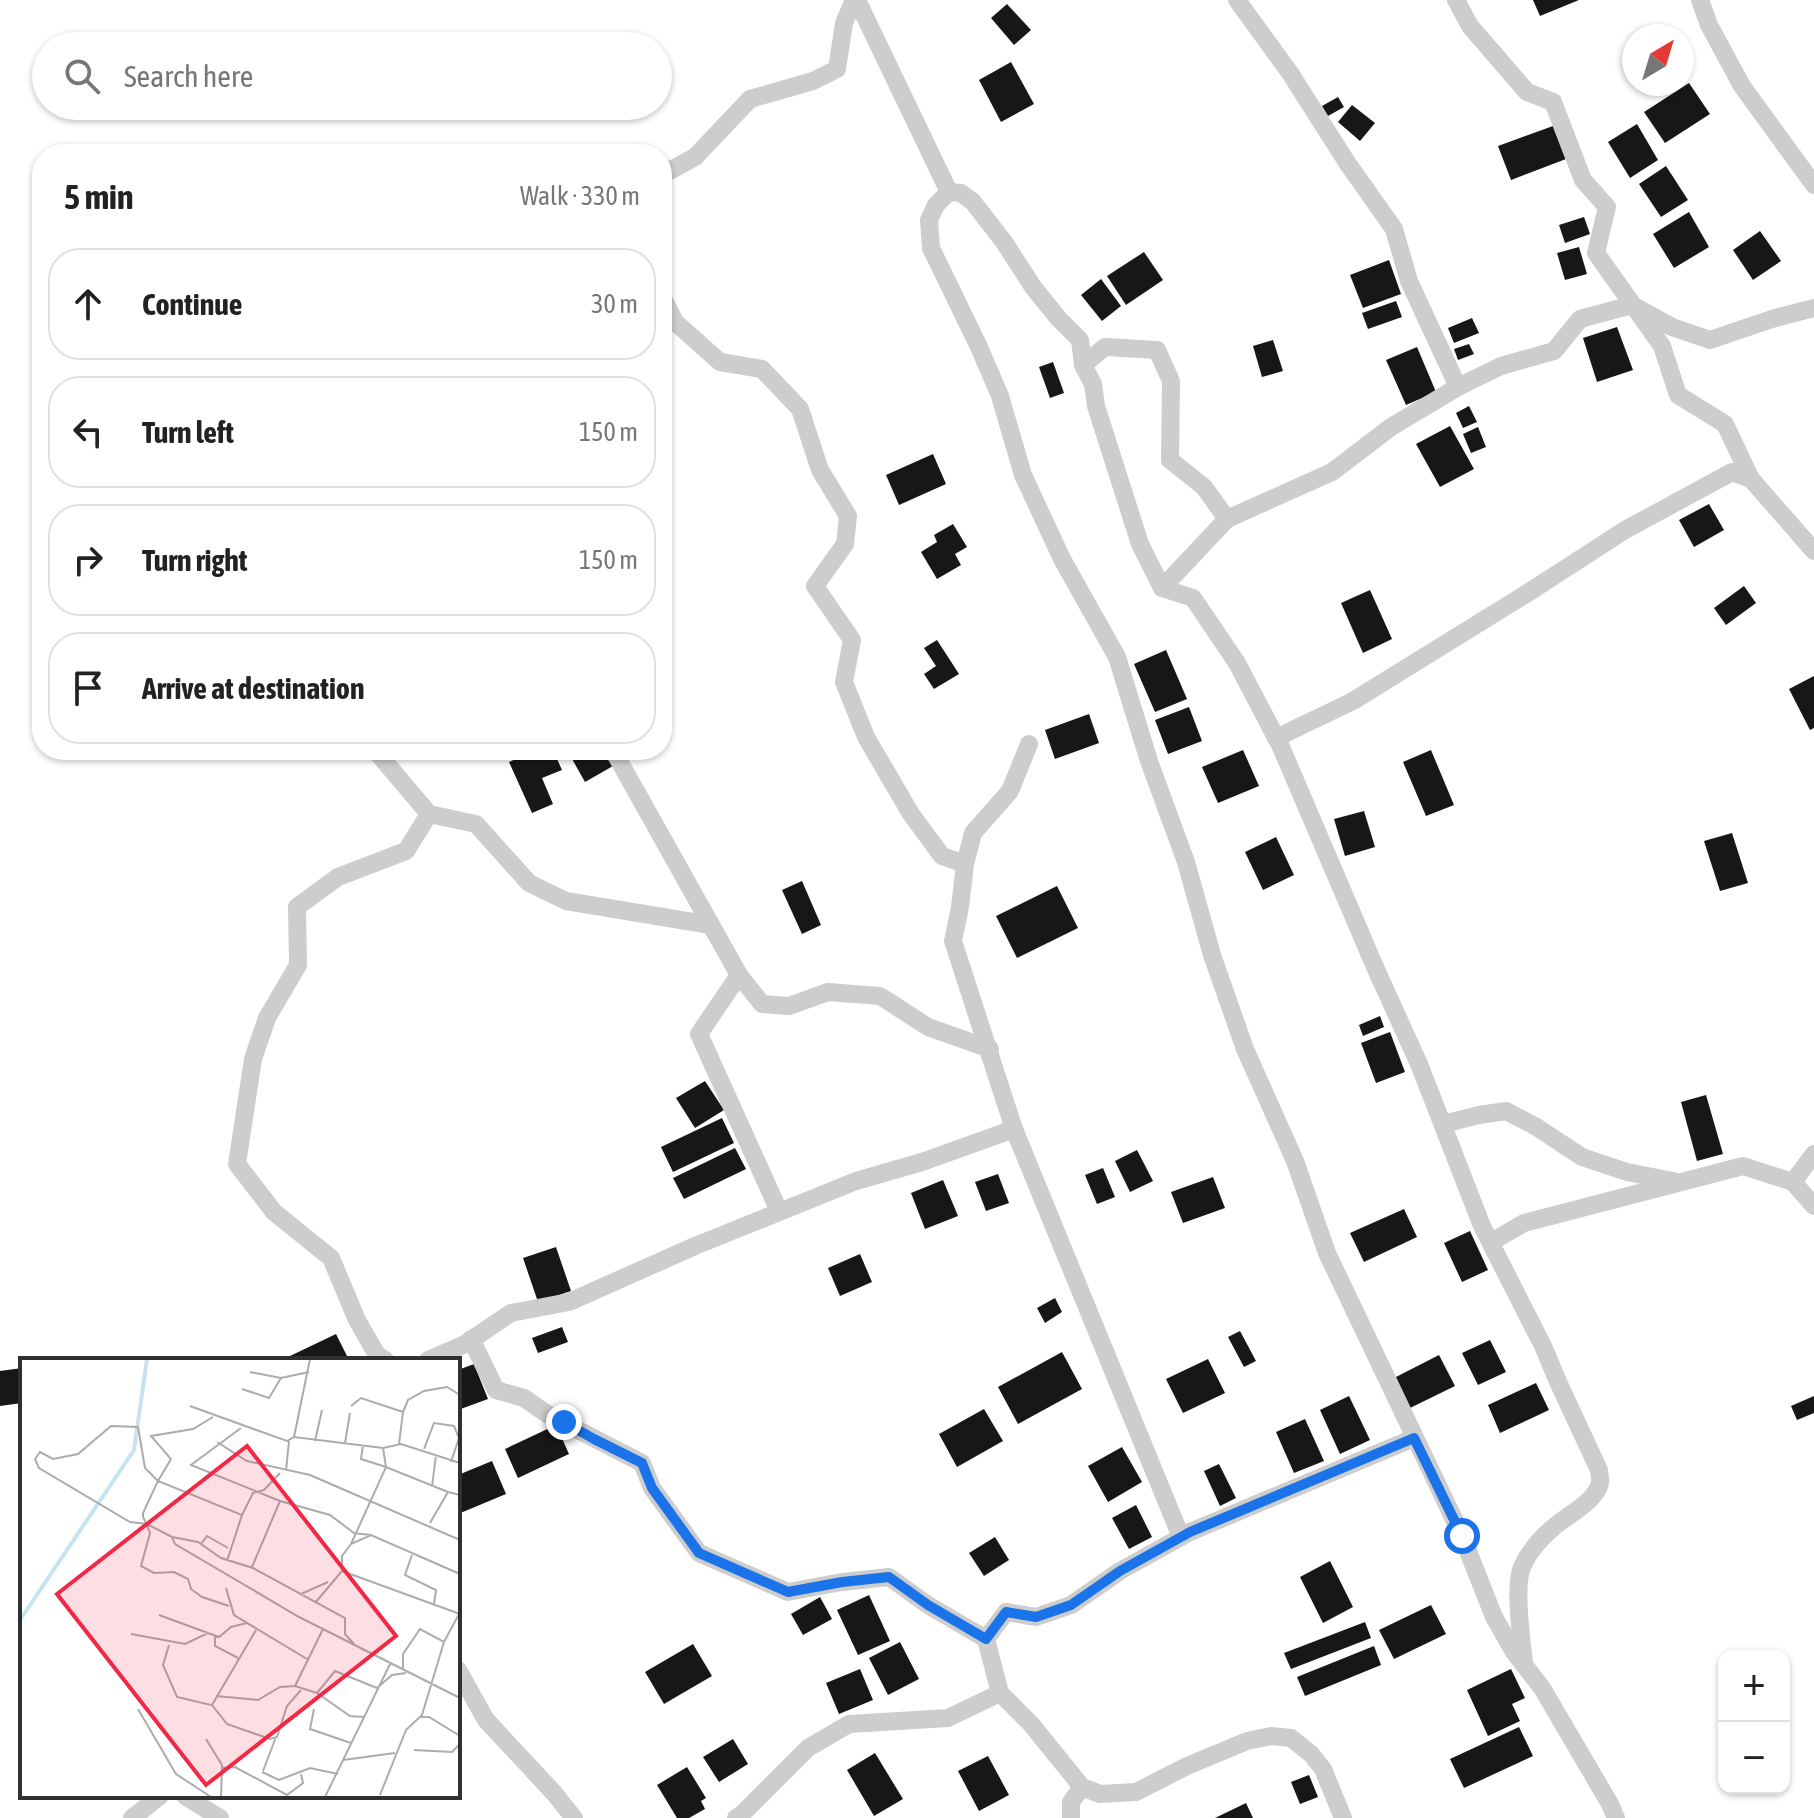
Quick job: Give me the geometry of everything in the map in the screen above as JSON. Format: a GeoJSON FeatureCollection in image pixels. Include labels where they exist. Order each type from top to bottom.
{"type":"FeatureCollection","features":[{"type":"Feature","properties":{"kind":"street"},"geometry":{"type":"LineString","coordinates":[[672,170],[695,157],[750,99],[813,81],[837,69],[844,23],[856,0]]}},
{"type":"Feature","properties":{"kind":"street"},"geometry":{"type":"LineString","coordinates":[[856,0],[949,192]]}},
{"type":"Feature","properties":{"kind":"street"},"geometry":{"type":"LineString","coordinates":[[1237,0],[1290,73],[1394,229],[1409,281],[1458,387]]}},
{"type":"Feature","properties":{"kind":"street"},"geometry":{"type":"LineString","coordinates":[[1456,0],[1470,26],[1527,92],[1553,102],[1583,180],[1607,207],[1596,253],[1662,346],[1678,395],[1725,424],[1751,479],[1814,551]]}},
{"type":"Feature","properties":{"kind":"street"},"geometry":{"type":"LineString","coordinates":[[1700,0],[1709,25],[1742,86],[1814,185]]}},
{"type":"Feature","properties":{"kind":"street"},"geometry":{"type":"LineString","coordinates":[[1524,1665],[1518,1585],[1522,1567],[1535,1547],[1555,1526],[1593,1495],[1600,1483],[1599,1470],[1537,1333],[1482,1226],[1419,1064],[1276,738],[1237,663],[1193,598],[1162,588],[1140,544],[1096,406],[1093,384],[1083,365],[1080,340],[1033,287],[973,202],[961,193],[949,192],[936,205],[929,220],[931,248],[1000,396],[1023,475],[1062,559],[1117,657],[1245,1049],[1295,1161],[1327,1253],[1462,1536],[1494,1617],[1514,1652],[1524,1665],[1542,1688],[1616,1818]]}},
{"type":"Feature","properties":{"kind":"street"},"geometry":{"type":"LineString","coordinates":[[1162,588],[1227,519],[1332,472],[1391,427],[1458,387],[1501,366],[1554,351],[1580,319],[1632,305],[1672,327],[1710,340],[1814,308]]}},
{"type":"Feature","properties":{"kind":"street"},"geometry":{"type":"LineString","coordinates":[[672,316],[720,362],[762,369],[800,409],[820,470],[848,516],[845,544],[815,586],[852,640],[844,682],[866,737],[911,814],[942,856],[965,864]]}},
{"type":"Feature","properties":{"kind":"street"},"geometry":{"type":"LineString","coordinates":[[1083,365],[1105,347],[1157,350],[1171,381],[1170,460],[1204,487],[1227,519]]}},
{"type":"Feature","properties":{"kind":"street"},"geometry":{"type":"LineString","coordinates":[[1276,738],[1353,701],[1406,670],[1625,530],[1732,472],[1751,479]]}},
{"type":"Feature","properties":{"kind":"street"},"geometry":{"type":"LineString","coordinates":[[1029,744],[1010,791],[973,833],[953,941],[1014,1129],[1181,1537]]}},
{"type":"Feature","properties":{"kind":"street"},"geometry":{"type":"LineString","coordinates":[[383,760],[429,814],[476,824],[529,883],[566,901],[711,925]]}},
{"type":"Feature","properties":{"kind":"street"},"geometry":{"type":"LineString","coordinates":[[619,760],[739,975],[762,1004],[789,1006],[828,992],[880,996],[928,1027],[990,1049]]}},
{"type":"Feature","properties":{"kind":"street"},"geometry":{"type":"LineString","coordinates":[[382,1358],[357,1320],[331,1258],[274,1212],[237,1164],[253,1059],[267,1018],[298,965],[297,907],[338,877],[406,851],[429,814]]}},
{"type":"Feature","properties":{"kind":"street"},"geometry":{"type":"LineString","coordinates":[[739,975],[699,1034],[779,1211]]}},
{"type":"Feature","properties":{"kind":"street"},"geometry":{"type":"LineString","coordinates":[[1443,1124],[1506,1111],[1582,1157],[1627,1172],[1680,1183]]}},
{"type":"Feature","properties":{"kind":"street"},"geometry":{"type":"LineString","coordinates":[[432,1358],[471,1339],[511,1313],[569,1302],[856,1181],[922,1162],[1014,1129]]}},
{"type":"Feature","properties":{"kind":"street"},"geometry":{"type":"LineString","coordinates":[[1793,1182],[1814,1154]]}},
{"type":"Feature","properties":{"kind":"street"},"geometry":{"type":"LineString","coordinates":[[1491,1242],[1524,1223],[1743,1166],[1793,1182],[1814,1206]]}},
{"type":"Feature","properties":{"kind":"street"},"geometry":{"type":"LineString","coordinates":[[471,1339],[496,1390],[524,1398],[547,1414],[642,1463],[652,1488],[699,1553],[788,1592],[889,1577],[928,1605],[986,1639],[1000,1693],[1031,1724],[1082,1787],[1100,1794],[1136,1792],[1247,1741],[1271,1736],[1291,1738],[1311,1754],[1323,1769],[1343,1818]]}},
{"type":"Feature","properties":{"kind":"street"},"geometry":{"type":"LineString","coordinates":[[986,1639],[1006,1612],[1036,1617],[1071,1605],[1120,1571],[1181,1537],[1414,1438]]}},
{"type":"Feature","properties":{"kind":"street"},"geometry":{"type":"LineString","coordinates":[[460,1674],[486,1720],[574,1818]]}},
{"type":"Feature","properties":{"kind":"street"},"geometry":{"type":"LineString","coordinates":[[736,1818],[808,1748],[849,1724],[948,1718],[1000,1693]]}},
{"type":"Feature","properties":{"kind":"street"},"geometry":{"type":"LineString","coordinates":[[1071,1818],[1071,1802],[1082,1787]]}},
{"type":"Feature","properties":{"kind":"street"},"geometry":{"type":"LineString","coordinates":[[132,1818],[157,1798]]}},
{"type":"Feature","properties":{"kind":"street"},"geometry":{"type":"LineString","coordinates":[[188,1798],[220,1818]]}},
{"type":"Feature","properties":{"kind":"building"},"geometry":{"type":"Polygon","coordinates":[[[1533,0],[1579,0],[1540,16],[1533,0]]]}},
{"type":"Feature","properties":{"kind":"building"},"geometry":{"type":"Polygon","coordinates":[[[1007,4],[1031,30],[1014,45],[991,18],[1007,4]]]}},
{"type":"Feature","properties":{"kind":"building"},"geometry":{"type":"Polygon","coordinates":[[[1011,62],[1034,104],[1001,122],[979,80],[1011,62]]]}},
{"type":"Feature","properties":{"kind":"building"},"geometry":{"type":"Polygon","coordinates":[[[1694,90],[1710,114],[1665,143],[1644,112],[1669,96],[1694,96],[1694,90]]]}},
{"type":"Feature","properties":{"kind":"building"},"geometry":{"type":"Polygon","coordinates":[[[1338,97],[1344,107],[1328,116],[1322,106],[1338,97]]]}},
{"type":"Feature","properties":{"kind":"building"},"geometry":{"type":"Polygon","coordinates":[[[1352,105],[1375,123],[1360,141],[1338,122],[1352,105]]]}},
{"type":"Feature","properties":{"kind":"building"},"geometry":{"type":"Polygon","coordinates":[[[1637,124],[1658,160],[1630,178],[1608,142],[1637,124]]]}},
{"type":"Feature","properties":{"kind":"building"},"geometry":{"type":"Polygon","coordinates":[[[1553,126],[1566,159],[1511,180],[1498,146],[1553,126]]]}},
{"type":"Feature","properties":{"kind":"building"},"geometry":{"type":"Polygon","coordinates":[[[1666,166],[1688,200],[1661,217],[1639,184],[1666,166]]]}},
{"type":"Feature","properties":{"kind":"building"},"geometry":{"type":"Polygon","coordinates":[[[1689,212],[1709,247],[1674,268],[1653,234],[1689,212]]]}},
{"type":"Feature","properties":{"kind":"building"},"geometry":{"type":"Polygon","coordinates":[[[1584,217],[1590,234],[1565,243],[1559,225],[1584,217]]]}},
{"type":"Feature","properties":{"kind":"building"},"geometry":{"type":"Polygon","coordinates":[[[1760,231],[1781,261],[1753,280],[1733,250],[1760,231]]]}},
{"type":"Feature","properties":{"kind":"building"},"geometry":{"type":"Polygon","coordinates":[[[1579,247],[1587,274],[1565,280],[1557,253],[1579,247]]]}},
{"type":"Feature","properties":{"kind":"building"},"geometry":{"type":"Polygon","coordinates":[[[1144,252],[1163,280],[1126,305],[1107,276],[1144,252]]]}},
{"type":"Feature","properties":{"kind":"building"},"geometry":{"type":"Polygon","coordinates":[[[1389,260],[1401,294],[1363,308],[1350,275],[1389,260]]]}},
{"type":"Feature","properties":{"kind":"building"},"geometry":{"type":"Polygon","coordinates":[[[1101,279],[1121,306],[1102,321],[1081,295],[1101,279]]]}},
{"type":"Feature","properties":{"kind":"building"},"geometry":{"type":"Polygon","coordinates":[[[1396,301],[1402,317],[1368,329],[1362,313],[1396,301]]]}},
{"type":"Feature","properties":{"kind":"building"},"geometry":{"type":"Polygon","coordinates":[[[1472,318],[1479,333],[1454,343],[1448,328],[1472,318]]]}},
{"type":"Feature","properties":{"kind":"building"},"geometry":{"type":"Polygon","coordinates":[[[1617,327],[1633,370],[1597,382],[1583,338],[1617,327]]]}},
{"type":"Feature","properties":{"kind":"building"},"geometry":{"type":"Polygon","coordinates":[[[1273,340],[1283,371],[1262,377],[1253,346],[1273,340]]]}},
{"type":"Feature","properties":{"kind":"building"},"geometry":{"type":"Polygon","coordinates":[[[1469,344],[1474,354],[1458,360],[1454,349],[1469,344]]]}},
{"type":"Feature","properties":{"kind":"building"},"geometry":{"type":"Polygon","coordinates":[[[1417,347],[1436,392],[1406,405],[1386,360],[1417,347]]]}},
{"type":"Feature","properties":{"kind":"building"},"geometry":{"type":"Polygon","coordinates":[[[1053,362],[1064,393],[1050,398],[1039,367],[1053,362]]]}},
{"type":"Feature","properties":{"kind":"building"},"geometry":{"type":"Polygon","coordinates":[[[1469,406],[1477,422],[1463,428],[1456,413],[1469,406]]]}},
{"type":"Feature","properties":{"kind":"building"},"geometry":{"type":"Polygon","coordinates":[[[1450,426],[1474,469],[1440,487],[1416,444],[1450,426]]]}},
{"type":"Feature","properties":{"kind":"building"},"geometry":{"type":"Polygon","coordinates":[[[1478,427],[1486,447],[1471,453],[1463,434],[1478,427]]]}},
{"type":"Feature","properties":{"kind":"building"},"geometry":{"type":"Polygon","coordinates":[[[933,454],[946,484],[899,505],[886,475],[933,454]]]}},
{"type":"Feature","properties":{"kind":"building"},"geometry":{"type":"Polygon","coordinates":[[[1709,504],[1724,530],[1694,547],[1679,520],[1709,504]]]}},
{"type":"Feature","properties":{"kind":"building"},"geometry":{"type":"Polygon","coordinates":[[[953,524],[967,547],[955,554],[961,565],[937,579],[921,552],[937,542],[934,535],[953,524]]]}},
{"type":"Feature","properties":{"kind":"building"},"geometry":{"type":"Polygon","coordinates":[[[1744,586],[1756,603],[1726,625],[1714,608],[1744,586]]]}},
{"type":"Feature","properties":{"kind":"building"},"geometry":{"type":"Polygon","coordinates":[[[1370,590],[1392,639],[1363,653],[1341,603],[1370,590]]]}},
{"type":"Feature","properties":{"kind":"building"},"geometry":{"type":"Polygon","coordinates":[[[937,640],[959,674],[934,689],[924,674],[936,666],[924,648],[937,640]]]}},
{"type":"Feature","properties":{"kind":"building"},"geometry":{"type":"Polygon","coordinates":[[[1166,650],[1187,699],[1155,712],[1134,664],[1166,650]]]}},
{"type":"Feature","properties":{"kind":"building"},"geometry":{"type":"Polygon","coordinates":[[[1814,676],[1814,728],[1810,730],[1789,689],[1814,676]]]}},
{"type":"Feature","properties":{"kind":"building"},"geometry":{"type":"Polygon","coordinates":[[[1189,707],[1202,741],[1168,754],[1155,720],[1189,707]]]}},
{"type":"Feature","properties":{"kind":"building"},"geometry":{"type":"Polygon","coordinates":[[[1089,714],[1099,743],[1055,759],[1045,730],[1089,714]]]}},
{"type":"Feature","properties":{"kind":"building"},"geometry":{"type":"Polygon","coordinates":[[[1243,750],[1259,786],[1218,803],[1202,767],[1243,750]]]}},
{"type":"Feature","properties":{"kind":"building"},"geometry":{"type":"Polygon","coordinates":[[[1431,750],[1454,805],[1426,816],[1403,762],[1431,750]]]}},
{"type":"Feature","properties":{"kind":"building"},"geometry":{"type":"Polygon","coordinates":[[[558,760],[562,770],[542,778],[553,804],[532,813],[509,762],[558,760]]]}},
{"type":"Feature","properties":{"kind":"building"},"geometry":{"type":"Polygon","coordinates":[[[573,760],[610,760],[613,766],[585,782],[573,760]]]}},
{"type":"Feature","properties":{"kind":"building"},"geometry":{"type":"Polygon","coordinates":[[[1364,811],[1375,847],[1345,856],[1334,819],[1364,811]]]}},
{"type":"Feature","properties":{"kind":"building"},"geometry":{"type":"Polygon","coordinates":[[[1732,833],[1748,883],[1720,891],[1704,841],[1732,833]]]}},
{"type":"Feature","properties":{"kind":"building"},"geometry":{"type":"Polygon","coordinates":[[[1276,837],[1294,875],[1263,890],[1245,852],[1276,837]]]}},
{"type":"Feature","properties":{"kind":"building"},"geometry":{"type":"Polygon","coordinates":[[[802,881],[821,925],[802,934],[782,890],[802,881]]]}},
{"type":"Feature","properties":{"kind":"building"},"geometry":{"type":"Polygon","coordinates":[[[1057,886],[1078,928],[1017,958],[996,916],[1057,886]]]}},
{"type":"Feature","properties":{"kind":"building"},"geometry":{"type":"Polygon","coordinates":[[[1380,1016],[1384,1027],[1363,1036],[1359,1025],[1380,1016]]]}},
{"type":"Feature","properties":{"kind":"building"},"geometry":{"type":"Polygon","coordinates":[[[1390,1032],[1405,1072],[1376,1083],[1361,1043],[1390,1032]]]}},
{"type":"Feature","properties":{"kind":"building"},"geometry":{"type":"Polygon","coordinates":[[[705,1081],[724,1110],[695,1128],[676,1098],[705,1081]]]}},
{"type":"Feature","properties":{"kind":"building"},"geometry":{"type":"Polygon","coordinates":[[[1706,1095],[1723,1154],[1697,1161],[1681,1102],[1706,1095]]]}},
{"type":"Feature","properties":{"kind":"building"},"geometry":{"type":"Polygon","coordinates":[[[722,1118],[734,1143],[673,1172],[661,1147],[722,1118]]]}},
{"type":"Feature","properties":{"kind":"building"},"geometry":{"type":"Polygon","coordinates":[[[735,1148],[746,1169],[684,1199],[673,1178],[735,1148]]]}},
{"type":"Feature","properties":{"kind":"building"},"geometry":{"type":"Polygon","coordinates":[[[1137,1150],[1153,1181],[1130,1192],[1115,1161],[1137,1150]]]}},
{"type":"Feature","properties":{"kind":"building"},"geometry":{"type":"Polygon","coordinates":[[[1103,1168],[1115,1197],[1097,1204],[1085,1175],[1103,1168]]]}},
{"type":"Feature","properties":{"kind":"building"},"geometry":{"type":"Polygon","coordinates":[[[998,1174],[1009,1203],[986,1211],[975,1182],[998,1174]]]}},
{"type":"Feature","properties":{"kind":"building"},"geometry":{"type":"Polygon","coordinates":[[[1213,1177],[1225,1208],[1183,1223],[1171,1192],[1213,1177]]]}},
{"type":"Feature","properties":{"kind":"building"},"geometry":{"type":"Polygon","coordinates":[[[943,1180],[958,1216],[925,1229],[911,1193],[943,1180]]]}},
{"type":"Feature","properties":{"kind":"building"},"geometry":{"type":"Polygon","coordinates":[[[1404,1209],[1417,1237],[1364,1262],[1350,1233],[1404,1209]]]}},
{"type":"Feature","properties":{"kind":"building"},"geometry":{"type":"Polygon","coordinates":[[[1470,1231],[1488,1270],[1462,1282],[1444,1243],[1470,1231]]]}},
{"type":"Feature","properties":{"kind":"building"},"geometry":{"type":"Polygon","coordinates":[[[556,1247],[571,1291],[538,1302],[523,1258],[556,1247]]]}},
{"type":"Feature","properties":{"kind":"building"},"geometry":{"type":"Polygon","coordinates":[[[860,1254],[872,1282],[840,1296],[828,1268],[860,1254]]]}},
{"type":"Feature","properties":{"kind":"building"},"geometry":{"type":"Polygon","coordinates":[[[1055,1298],[1062,1312],[1045,1323],[1037,1308],[1055,1298]]]}},
{"type":"Feature","properties":{"kind":"building"},"geometry":{"type":"Polygon","coordinates":[[[562,1327],[568,1342],[538,1353],[532,1338],[562,1327]]]}},
{"type":"Feature","properties":{"kind":"building"},"geometry":{"type":"Polygon","coordinates":[[[1240,1331],[1256,1361],[1244,1367],[1228,1337],[1240,1331]]]}},
{"type":"Feature","properties":{"kind":"building"},"geometry":{"type":"Polygon","coordinates":[[[336,1334],[348,1358],[291,1358],[336,1334]]]}},
{"type":"Feature","properties":{"kind":"building"},"geometry":{"type":"Polygon","coordinates":[[[1490,1340],[1506,1372],[1478,1385],[1462,1353],[1490,1340]]]}},
{"type":"Feature","properties":{"kind":"building"},"geometry":{"type":"Polygon","coordinates":[[[1062,1352],[1082,1389],[1018,1424],[998,1387],[1062,1352]]]}},
{"type":"Feature","properties":{"kind":"building"},"geometry":{"type":"Polygon","coordinates":[[[1439,1355],[1455,1386],[1410,1408],[1394,1378],[1439,1355]]]}},
{"type":"Feature","properties":{"kind":"building"},"geometry":{"type":"Polygon","coordinates":[[[1208,1359],[1225,1393],[1183,1413],[1166,1379],[1208,1359]]]}},
{"type":"Feature","properties":{"kind":"building"},"geometry":{"type":"Polygon","coordinates":[[[474,1364],[488,1399],[460,1409],[460,1369],[474,1364]]]}},
{"type":"Feature","properties":{"kind":"building"},"geometry":{"type":"Polygon","coordinates":[[[20,1368],[20,1403],[0,1406],[0,1371],[20,1368]]]}},
{"type":"Feature","properties":{"kind":"building"},"geometry":{"type":"Polygon","coordinates":[[[1536,1383],[1549,1410],[1500,1433],[1488,1405],[1536,1383]]]}},
{"type":"Feature","properties":{"kind":"building"},"geometry":{"type":"Polygon","coordinates":[[[1349,1396],[1370,1440],[1340,1454],[1320,1410],[1349,1396]]]}},
{"type":"Feature","properties":{"kind":"building"},"geometry":{"type":"Polygon","coordinates":[[[1814,1396],[1814,1413],[1797,1420],[1791,1406],[1814,1396]]]}},
{"type":"Feature","properties":{"kind":"building"},"geometry":{"type":"Polygon","coordinates":[[[984,1409],[1003,1441],[957,1467],[939,1434],[984,1409]]]}},
{"type":"Feature","properties":{"kind":"building"},"geometry":{"type":"Polygon","coordinates":[[[1305,1419],[1324,1461],[1294,1473],[1276,1432],[1305,1419]]]}},
{"type":"Feature","properties":{"kind":"building"},"geometry":{"type":"Polygon","coordinates":[[[556,1425],[569,1454],[518,1478],[505,1449],[556,1425]]]}},
{"type":"Feature","properties":{"kind":"building"},"geometry":{"type":"Polygon","coordinates":[[[1122,1447],[1142,1482],[1108,1502],[1088,1466],[1122,1447]]]}},
{"type":"Feature","properties":{"kind":"building"},"geometry":{"type":"Polygon","coordinates":[[[492,1461],[506,1494],[460,1513],[460,1474],[492,1461]]]}},
{"type":"Feature","properties":{"kind":"building"},"geometry":{"type":"Polygon","coordinates":[[[1219,1464],[1236,1498],[1220,1506],[1204,1471],[1219,1464]]]}},
{"type":"Feature","properties":{"kind":"building"},"geometry":{"type":"Polygon","coordinates":[[[1136,1505],[1152,1537],[1129,1549],[1112,1518],[1136,1505]]]}},
{"type":"Feature","properties":{"kind":"building"},"geometry":{"type":"Polygon","coordinates":[[[995,1537],[1009,1560],[984,1576],[969,1553],[995,1537]]]}},
{"type":"Feature","properties":{"kind":"building"},"geometry":{"type":"Polygon","coordinates":[[[1330,1561],[1353,1607],[1323,1623],[1300,1577],[1330,1561]]]}},
{"type":"Feature","properties":{"kind":"building"},"geometry":{"type":"Polygon","coordinates":[[[869,1595],[890,1641],[858,1655],[837,1610],[869,1595]]]}},
{"type":"Feature","properties":{"kind":"building"},"geometry":{"type":"Polygon","coordinates":[[[820,1597],[832,1619],[803,1635],[791,1614],[820,1597]]]}},
{"type":"Feature","properties":{"kind":"building"},"geometry":{"type":"Polygon","coordinates":[[[1431,1605],[1446,1634],[1394,1659],[1379,1630],[1431,1605]]]}},
{"type":"Feature","properties":{"kind":"building"},"geometry":{"type":"Polygon","coordinates":[[[1365,1622],[1371,1638],[1291,1669],[1284,1653],[1365,1622]]]}},
{"type":"Feature","properties":{"kind":"building"},"geometry":{"type":"Polygon","coordinates":[[[900,1642],[919,1679],[888,1695],[869,1658],[900,1642]]]}},
{"type":"Feature","properties":{"kind":"building"},"geometry":{"type":"Polygon","coordinates":[[[693,1644],[712,1676],[664,1704],[645,1672],[693,1644]]]}},
{"type":"Feature","properties":{"kind":"building"},"geometry":{"type":"Polygon","coordinates":[[[1374,1646],[1381,1665],[1305,1696],[1297,1677],[1374,1646]]]}},
{"type":"Feature","properties":{"kind":"building"},"geometry":{"type":"Polygon","coordinates":[[[860,1669],[873,1700],[839,1714],[826,1683],[860,1669]]]}},
{"type":"Feature","properties":{"kind":"building"},"geometry":{"type":"Polygon","coordinates":[[[1511,1669],[1525,1698],[1512,1704],[1520,1721],[1488,1736],[1467,1690],[1511,1669]]]}},
{"type":"Feature","properties":{"kind":"building"},"geometry":{"type":"Polygon","coordinates":[[[1519,1727],[1533,1756],[1464,1788],[1450,1759],[1519,1727]]]}},
{"type":"Feature","properties":{"kind":"building"},"geometry":{"type":"Polygon","coordinates":[[[733,1739],[748,1764],[719,1782],[703,1757],[733,1739]]]}},
{"type":"Feature","properties":{"kind":"building"},"geometry":{"type":"Polygon","coordinates":[[[875,1753],[903,1799],[874,1816],[847,1770],[875,1753]]]}},
{"type":"Feature","properties":{"kind":"building"},"geometry":{"type":"Polygon","coordinates":[[[988,1756],[1009,1795],[979,1811],[958,1771],[988,1756]]]}},
{"type":"Feature","properties":{"kind":"building"},"geometry":{"type":"Polygon","coordinates":[[[687,1767],[706,1798],[701,1801],[705,1809],[689,1818],[677,1818],[657,1785],[687,1767]]]}},
{"type":"Feature","properties":{"kind":"building"},"geometry":{"type":"Polygon","coordinates":[[[1309,1775],[1318,1797],[1300,1804],[1291,1782],[1309,1775]]]}},
{"type":"Feature","properties":{"kind":"building"},"geometry":{"type":"Polygon","coordinates":[[[1246,1803],[1253,1818],[1215,1818],[1246,1803]]]}},
{"type":"Feature","properties":{"kind":"route"},"geometry":{"type":"LineString","coordinates":[[564,1422],[642,1463],[652,1488],[699,1553],[788,1592],[889,1577],[928,1605],[986,1639],[1006,1612],[1036,1617],[1071,1605],[1120,1571],[1190,1532],[1414,1438],[1462,1536]]}}]}
